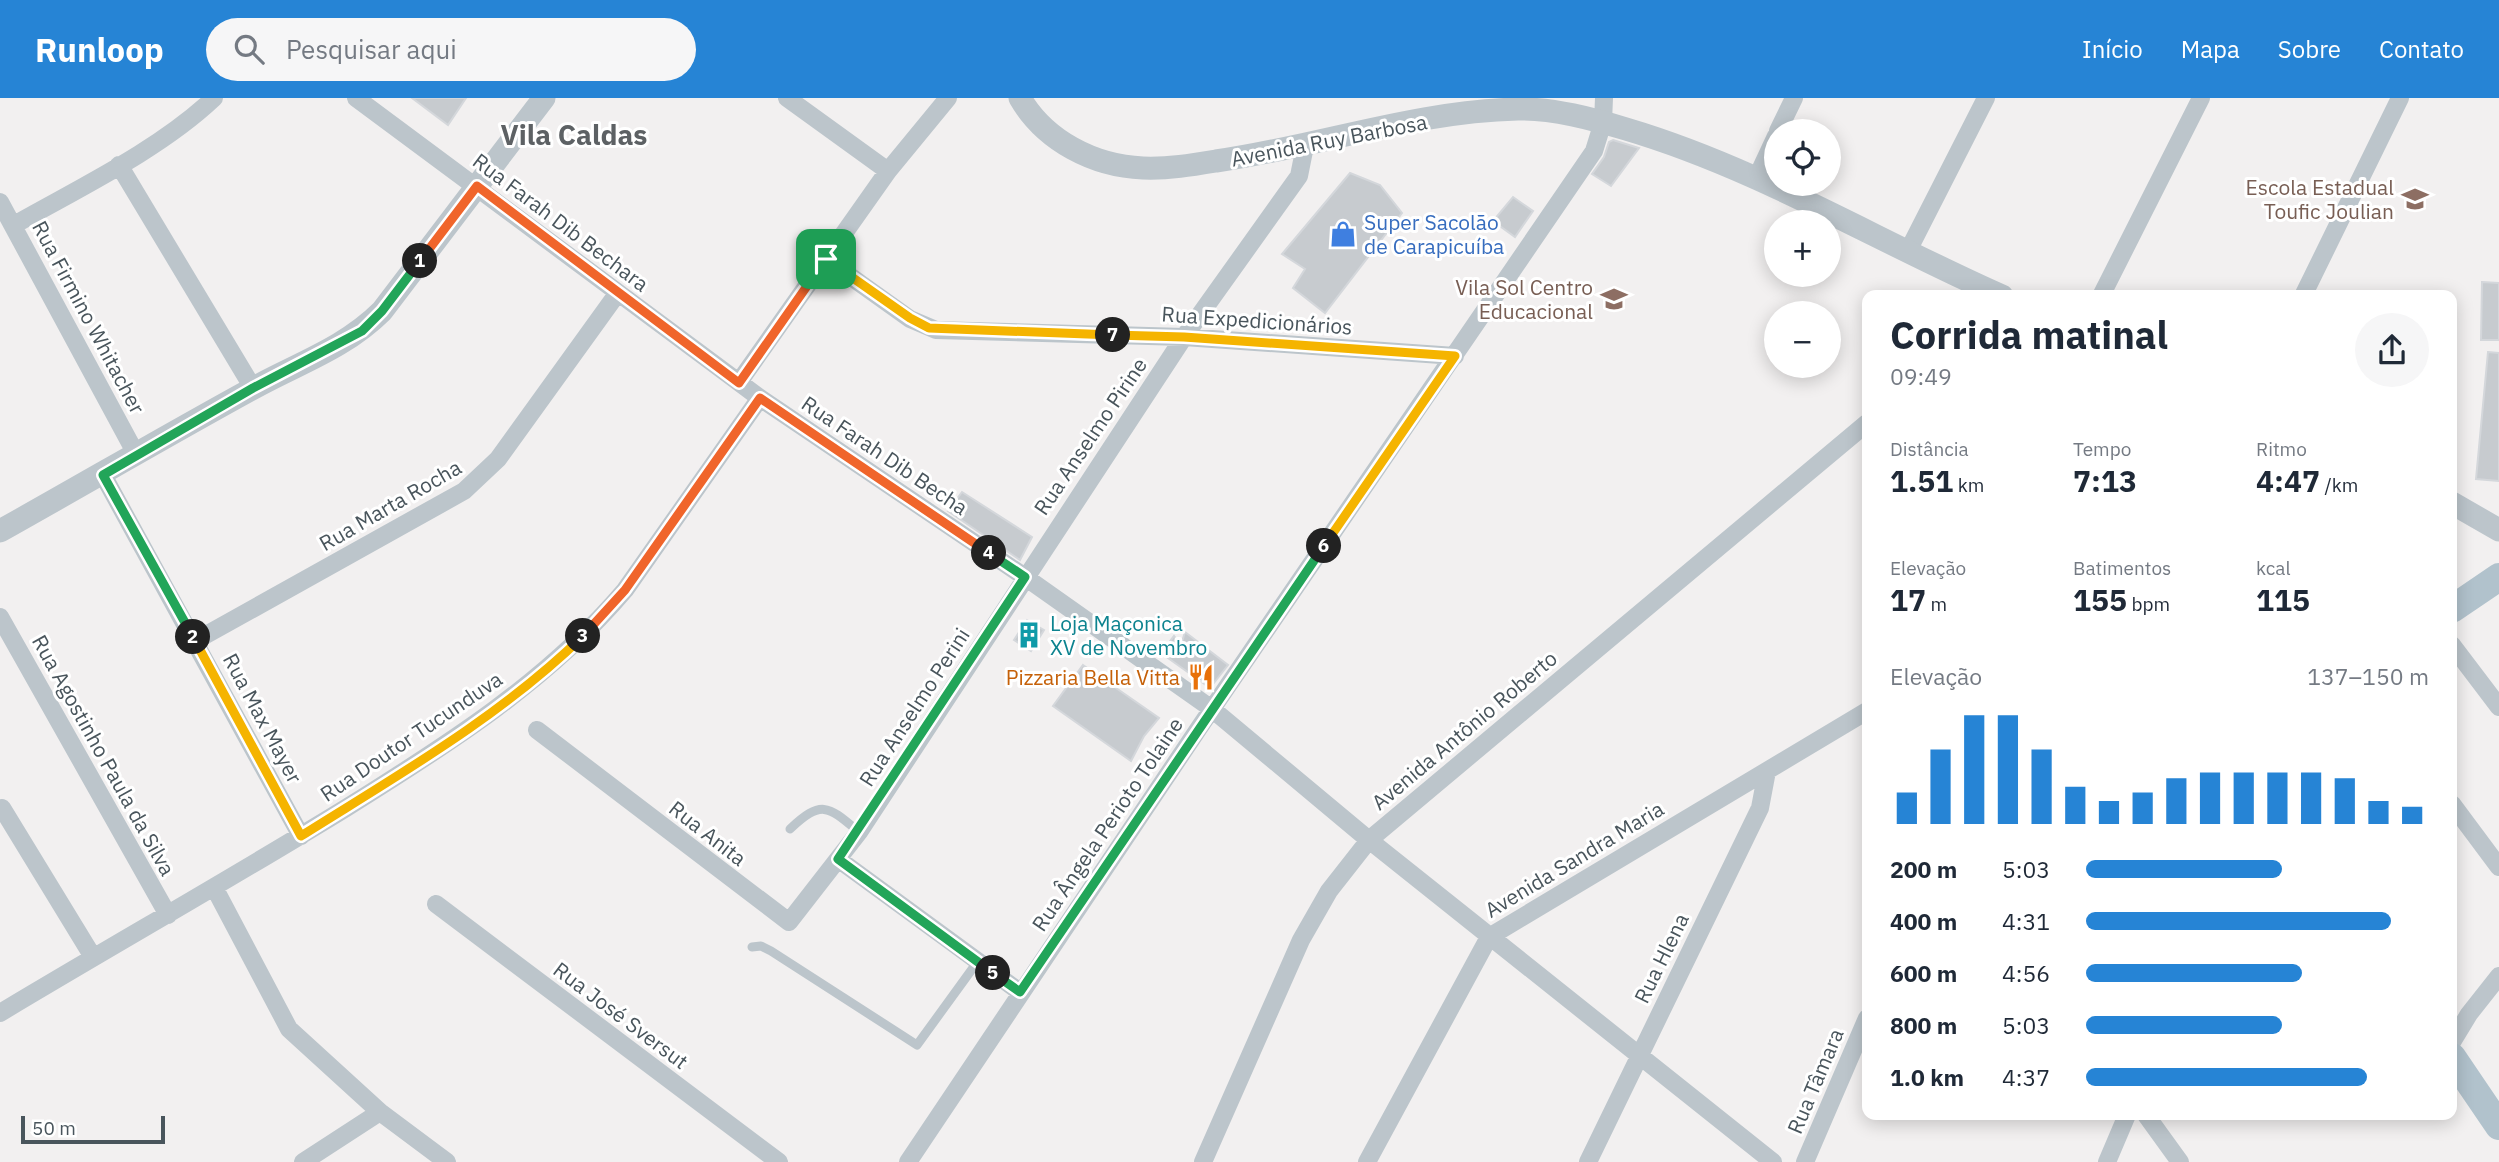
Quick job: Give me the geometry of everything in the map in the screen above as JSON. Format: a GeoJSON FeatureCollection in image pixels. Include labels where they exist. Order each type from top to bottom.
{"type":"FeatureCollection","features":[{"type":"Feature","properties":{"kind":"main road"},"geometry":{"type":"LineString","coordinates":[[2457,606],[2499,577]]}},
{"type":"Feature","properties":{"kind":"main road"},"geometry":{"type":"LineString","coordinates":[[2457,1064],[2499,1126]]}},
{"type":"Feature","properties":{"kind":"street"},"geometry":{"type":"LineString","coordinates":[[14,225],[119,165],[196,114],[214,98]]}},
{"type":"Feature","properties":{"kind":"street","name":"Rua Farah Dib Bechara"},"geometry":{"type":"LineString","coordinates":[[356,98],[739,383]]}},
{"type":"Feature","properties":{"kind":"street"},"geometry":{"type":"LineString","coordinates":[[0,531],[253,388],[362,331],[382,311],[544,98]]}},
{"type":"Feature","properties":{"kind":"street"},"geometry":{"type":"LineString","coordinates":[[787,98],[888,171]]}},
{"type":"Feature","properties":{"kind":"street"},"geometry":{"type":"LineString","coordinates":[[739,383],[888,171],[948,98]]}},
{"type":"Feature","properties":{"kind":"street","name":"Avenida Ruy Barbosa"},"geometry":{"type":"LineString","coordinates":[[1020,98],[1045,129],[1077,152],[1105,162],[1141,168],[1175,167],[1305,146],[1516,103],[1603,122],[1673,142],[1989,290]]}},
{"type":"Feature","properties":{"kind":"street","name":"Rua Ângela Perioto Tolaine"},"geometry":{"type":"LineString","coordinates":[[908,1162],[1212,709],[1594,151],[1603,122],[1604,98]]}},
{"type":"Feature","properties":{"kind":"street"},"geometry":{"type":"LineString","coordinates":[[1784,119],[1794,98]]}},
{"type":"Feature","properties":{"kind":"street"},"geometry":{"type":"LineString","coordinates":[[1908,251],[1986,98]]}},
{"type":"Feature","properties":{"kind":"street"},"geometry":{"type":"LineString","coordinates":[[2104,290],[2201,98]]}},
{"type":"Feature","properties":{"kind":"street"},"geometry":{"type":"LineString","coordinates":[[2306,290],[2400,98]]}},
{"type":"Feature","properties":{"kind":"street","name":"Rua Anselmo Pirine"},"geometry":{"type":"LineString","coordinates":[[1025,577],[1184,337],[1299,176],[1305,146]]}},
{"type":"Feature","properties":{"kind":"street"},"geometry":{"type":"LineString","coordinates":[[1756,179],[1764,162]]}},
{"type":"Feature","properties":{"kind":"street"},"geometry":{"type":"LineString","coordinates":[[119,165],[253,388]]}},
{"type":"Feature","properties":{"kind":"street","name":"Rua Firmino Whitacher"},"geometry":{"type":"LineString","coordinates":[[0,202],[136,454]]}},
{"type":"Feature","properties":{"kind":"street","name":"Rua Expedicionários"},"geometry":{"type":"LineString","coordinates":[[826,259],[910,318],[936,330],[1184,337],[1455,356]]}},
{"type":"Feature","properties":{"kind":"street","name":"Rua Marta Rocha"},"geometry":{"type":"LineString","coordinates":[[195,641],[464,491],[481,478],[498,459],[617,294]]}},
{"type":"Feature","properties":{"kind":"street","name":"Rua Farah Dib Becha"},"geometry":{"type":"LineString","coordinates":[[739,383],[1025,577],[1212,709],[1368,840],[1773,1162]]}},
{"type":"Feature","properties":{"kind":"street","name":"Rua Doutor Tucunduva"},"geometry":{"type":"LineString","coordinates":[[0,1013],[301,836],[452,741],[570,648],[625,590],[760,398]]}},
{"type":"Feature","properties":{"kind":"street","name":"Avenida Antônio Roberto"},"geometry":{"type":"LineString","coordinates":[[1203,1162],[1301,940],[1329,891],[1368,840],[1862,427]]}},
{"type":"Feature","properties":{"kind":"street","name":"Rua Max Mayer"},"geometry":{"type":"LineString","coordinates":[[103,475],[301,836]]}},
{"type":"Feature","properties":{"kind":"street"},"geometry":{"type":"LineString","coordinates":[[2457,506],[2499,530]]}},
{"type":"Feature","properties":{"kind":"street","name":"Rua Anselmo Perini"},"geometry":{"type":"LineString","coordinates":[[838,859],[859,832],[1025,577]]}},
{"type":"Feature","properties":{"kind":"street","name":"Rua Agostinho Paula da Silva"},"geometry":{"type":"LineString","coordinates":[[0,617],[168,915]]}},
{"type":"Feature","properties":{"kind":"street"},"geometry":{"type":"LineString","coordinates":[[2457,652],[2499,708]]}},
{"type":"Feature","properties":{"kind":"street","name":"Avenida Sandra Maria"},"geometry":{"type":"LineString","coordinates":[[1367,1162],[1489,937],[1862,713]]}},
{"type":"Feature","properties":{"kind":"street","name":"Rua Anita"},"geometry":{"type":"LineString","coordinates":[[537,730],[789,922],[838,859]]}},
{"type":"Feature","properties":{"kind":"street","name":"Rua Hlena"},"geometry":{"type":"LineString","coordinates":[[1588,1162],[1760,808],[1767,771]]}},
{"type":"Feature","properties":{"kind":"street"},"geometry":{"type":"LineString","coordinates":[[2,808],[93,957]]}},
{"type":"Feature","properties":{"kind":"street"},"geometry":{"type":"LineString","coordinates":[[2457,811],[2499,867]]}},
{"type":"Feature","properties":{"kind":"street"},"geometry":{"type":"LineString","coordinates":[[838,859],[1020,992]]}},
{"type":"Feature","properties":{"kind":"street"},"geometry":{"type":"LineString","coordinates":[[214,887],[289,1030],[380,1112],[447,1162]]}},
{"type":"Feature","properties":{"kind":"street","name":"Rua José Sversut"},"geometry":{"type":"LineString","coordinates":[[436,904],[779,1162]]}},
{"type":"Feature","properties":{"kind":"street"},"geometry":{"type":"LineString","coordinates":[[2457,1034],[2499,976]]}},
{"type":"Feature","properties":{"kind":"street","name":"Rua Tâmara"},"geometry":{"type":"LineString","coordinates":[[1805,1162],[1862,1030]]}},
{"type":"Feature","properties":{"kind":"street"},"geometry":{"type":"LineString","coordinates":[[303,1162],[380,1112]]}},
{"type":"Feature","properties":{"kind":"street"},"geometry":{"type":"LineString","coordinates":[[2107,1162],[2125,1120]]}},
{"type":"Feature","properties":{"kind":"street"},"geometry":{"type":"LineString","coordinates":[[2150,1120],[2180,1162]]}},
{"type":"Feature","properties":{"kind":"lane"},"geometry":{"type":"LineString","coordinates":[[790,829],[809,810],[819,808],[838,814],[859,832]]}},
{"type":"Feature","properties":{"kind":"lane"},"geometry":{"type":"LineString","coordinates":[[752,947],[761,946],[771,951],[917,1045],[978,961]]}},
{"type":"Feature","properties":{"kind":"building"},"geometry":{"type":"Polygon","coordinates":[[[412,98],[466,98],[448,125],[412,98]]]}},
{"type":"Feature","properties":{"kind":"building"},"geometry":{"type":"Polygon","coordinates":[[[1613,140],[1639,148],[1611,186],[1592,174],[1604,157],[1609,142],[1613,140]]]}},
{"type":"Feature","properties":{"kind":"building","name":"Super Sacolão de Carapicuíba"},"geometry":{"type":"Polygon","coordinates":[[[1350,173],[1380,185],[1402,213],[1325,313],[1293,288],[1305,269],[1282,254],[1350,173]]]}},
{"type":"Feature","properties":{"kind":"building"},"geometry":{"type":"Polygon","coordinates":[[[1513,197],[1533,211],[1515,237],[1493,221],[1513,197]]]}},
{"type":"Feature","properties":{"kind":"building"},"geometry":{"type":"Polygon","coordinates":[[[2482,282],[2499,283],[2499,340],[2481,340],[2482,282]]]}},
{"type":"Feature","properties":{"kind":"building"},"geometry":{"type":"Polygon","coordinates":[[[2488,352],[2499,353],[2499,481],[2476,479],[2488,352]]]}},
{"type":"Feature","properties":{"kind":"building"},"geometry":{"type":"Polygon","coordinates":[[[962,492],[1032,537],[1020,560],[948,511],[962,492]]]}},
{"type":"Feature","properties":{"kind":"building","name":"Loja Maçonica XV de Novembro"},"geometry":{"type":"Polygon","coordinates":[[[1027,620],[1044,630],[1031,651],[1014,640],[1027,620]]]}},
{"type":"Feature","properties":{"kind":"building"},"geometry":{"type":"Polygon","coordinates":[[[1185,632],[1228,665],[1210,688],[1161,653],[1174,636],[1181,645],[1185,632]]]}},
{"type":"Feature","properties":{"kind":"building"},"geometry":{"type":"Polygon","coordinates":[[[1083,665],[1159,718],[1144,736],[1131,761],[1053,706],[1083,665]]]}},
{"type":"Feature","properties":{"kind":"place","name":"Escola Estadual Toufic Joulian"},"geometry":{"type":"Point","coordinates":[2415,199]}},
{"type":"Feature","properties":{"kind":"place","name":"Super Sacolão de Carapicuíba"},"geometry":{"type":"Point","coordinates":[1343,234]}},
{"type":"Feature","properties":{"kind":"place","name":"Vila Sol Centro Educacional"},"geometry":{"type":"Point","coordinates":[1614,299]}},
{"type":"Feature","properties":{"kind":"place","name":"Loja Maçonica XV de Novembro"},"geometry":{"type":"Point","coordinates":[1029,635]}},
{"type":"Feature","properties":{"kind":"place","name":"Pizzaria Bella Vitta"},"geometry":{"type":"Point","coordinates":[1201,677]}},
{"type":"Feature","properties":{"kind":"district","name":"Vila Caldas"},"geometry":{"type":"Point","coordinates":[574,134]}},
{"type":"Feature","properties":{"kind":"route"},"geometry":{"type":"LineString","coordinates":[[477,186],[617,294],[739,383],[826,259],[919,324],[936,330],[1184,337],[1455,356],[1020,992],[838,859],[859,832],[1025,577],[760,398],[625,590],[570,648],[452,741],[301,836],[103,475],[253,388],[343,344],[362,331],[382,311],[477,186]]}}]}
